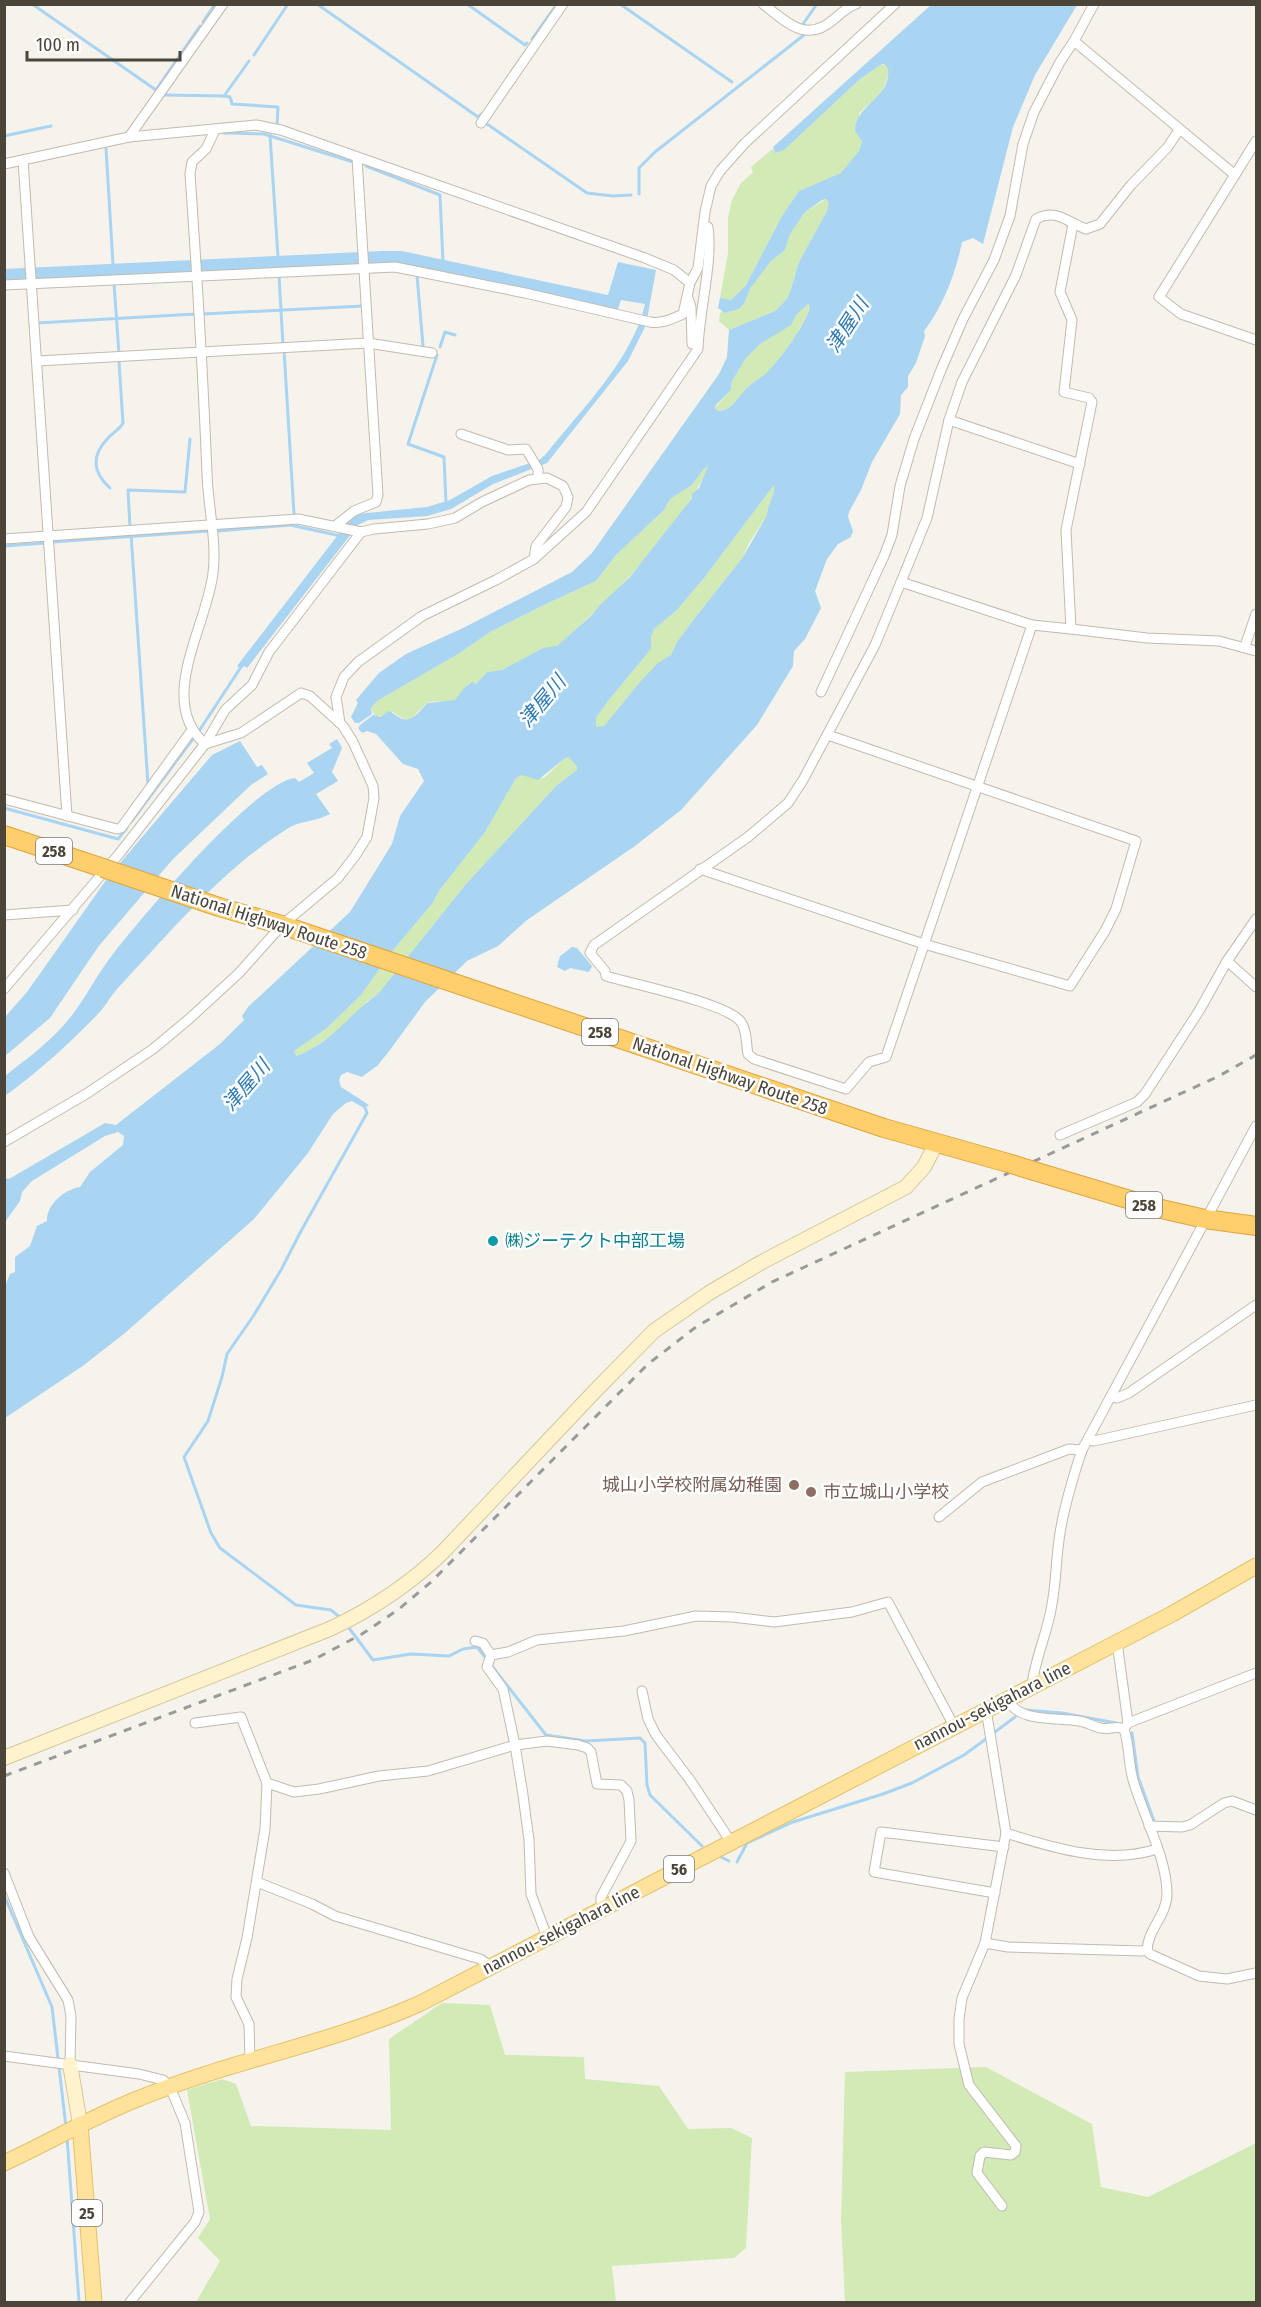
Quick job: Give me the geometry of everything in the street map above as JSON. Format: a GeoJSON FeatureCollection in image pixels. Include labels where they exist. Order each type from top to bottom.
{"type":"FeatureCollection","features":[{"type":"Feature","properties":{"kind":"highway","name":"National Highway Route 258"},"geometry":{"type":"LineString","coordinates":[[4,835],[219,907],[282,925],[884,1128],[1008,1163],[1114,1197],[1205,1219],[1257,1226]]}},
{"type":"Feature","properties":{"kind":"main road","name":"nannou-sekigahara line"},"geometry":{"type":"LineString","coordinates":[[4,2163],[141,2097],[385,2019],[1172,1614],[1257,1566]]}},
{"type":"Feature","properties":{"kind":"main road","name":"25"},"geometry":{"type":"LineString","coordinates":[[81,2124],[93,2302]]}},
{"type":"Feature","properties":{"kind":"street"},"geometry":{"type":"LineString","coordinates":[[129,137],[223,4]]}},
{"type":"Feature","properties":{"kind":"street"},"geometry":{"type":"LineString","coordinates":[[481,123],[563,4]]}},
{"type":"Feature","properties":{"kind":"street"},"geometry":{"type":"LineString","coordinates":[[763,4],[804,31],[815,31],[826,26],[850,6],[856,4]]}},
{"type":"Feature","properties":{"kind":"street"},"geometry":{"type":"LineString","coordinates":[[821,692],[892,534],[900,486],[914,440],[941,369],[963,319],[994,260],[1010,216],[1023,144],[1034,112],[1094,4]]}},
{"type":"Feature","properties":{"kind":"street"},"geometry":{"type":"LineString","coordinates":[[4,285],[395,267],[658,323],[683,314],[690,283],[698,268],[705,212],[711,186],[730,158],[891,5]]}},
{"type":"Feature","properties":{"kind":"street"},"geometry":{"type":"LineString","coordinates":[[1074,41],[1235,175]]}},
{"type":"Feature","properties":{"kind":"street"},"geometry":{"type":"LineString","coordinates":[[4,164],[129,137],[256,125],[281,130],[645,258],[674,270],[690,283]]}},
{"type":"Feature","properties":{"kind":"street"},"geometry":{"type":"LineString","coordinates":[[197,736],[183,705],[183,687],[211,591],[214,564],[190,167],[195,157],[206,149],[214,130]]}},
{"type":"Feature","properties":{"kind":"street"},"geometry":{"type":"LineString","coordinates":[[1032,625],[976,785],[886,1057],[869,1062],[846,1089],[754,1059],[748,1054],[741,1022],[721,1008],[606,976],[590,953],[594,945],[748,837],[788,803],[803,780],[875,645],[902,582],[927,518],[949,420],[966,372],[1016,275],[1036,219],[1046,213],[1058,215],[1086,229],[1100,224],[1131,185],[1167,148],[1179,130]]}},
{"type":"Feature","properties":{"kind":"street"},"geometry":{"type":"LineString","coordinates":[[1257,141],[1159,297],[1181,314],[1257,340]]}},
{"type":"Feature","properties":{"kind":"street"},"geometry":{"type":"LineString","coordinates":[[339,527],[354,512],[376,502],[378,495],[357,158]]}},
{"type":"Feature","properties":{"kind":"street"},"geometry":{"type":"LineString","coordinates":[[23,160],[67,816]]}},
{"type":"Feature","properties":{"kind":"street"},"geometry":{"type":"LineString","coordinates":[[340,723],[336,697],[344,676],[358,662],[404,626],[534,559],[586,512],[698,349],[708,251],[705,212]]}},
{"type":"Feature","properties":{"kind":"street"},"geometry":{"type":"LineString","coordinates":[[1071,629],[1066,530],[1092,402],[1089,398],[1064,392],[1072,320],[1060,292],[1073,224]]}},
{"type":"Feature","properties":{"kind":"street"},"geometry":{"type":"LineString","coordinates":[[687,296],[691,307],[693,358]]}},
{"type":"Feature","properties":{"kind":"street"},"geometry":{"type":"LineString","coordinates":[[37,361],[368,343],[432,353]]}},
{"type":"Feature","properties":{"kind":"street"},"geometry":{"type":"LineString","coordinates":[[949,420],[1080,464]]}},
{"type":"Feature","properties":{"kind":"street"},"geometry":{"type":"LineString","coordinates":[[461,434],[508,450],[526,449],[537,469],[563,486],[568,497],[566,507],[536,546],[534,559]]}},
{"type":"Feature","properties":{"kind":"street"},"geometry":{"type":"LineString","coordinates":[[4,539],[298,519],[358,531],[428,524],[455,518],[537,469]]}},
{"type":"Feature","properties":{"kind":"street"},"geometry":{"type":"LineString","coordinates":[[4,799],[117,829],[121,828],[197,736],[252,684],[269,652],[358,531]]}},
{"type":"Feature","properties":{"kind":"street"},"geometry":{"type":"LineString","coordinates":[[902,582],[1032,625],[1148,638],[1219,641],[1257,651]]}},
{"type":"Feature","properties":{"kind":"street"},"geometry":{"type":"LineString","coordinates":[[1245,646],[1257,614]]}},
{"type":"Feature","properties":{"kind":"street"},"geometry":{"type":"LineString","coordinates":[[4,1142],[86,1094],[153,1049],[189,1019],[239,973],[282,925],[338,878],[367,837],[374,798],[373,786],[353,742],[340,723],[310,696],[301,693],[241,733],[197,736]]}},
{"type":"Feature","properties":{"kind":"street"},"geometry":{"type":"LineString","coordinates":[[700,869],[924,944],[1070,986],[1105,931],[1116,909],[1136,840],[828,735]]}},
{"type":"Feature","properties":{"kind":"street"},"geometry":{"type":"LineString","coordinates":[[4,989],[74,910],[197,736]]}},
{"type":"Feature","properties":{"kind":"street"},"geometry":{"type":"LineString","coordinates":[[4,915],[74,910]]}},
{"type":"Feature","properties":{"kind":"street"},"geometry":{"type":"LineString","coordinates":[[1060,1136],[1137,1102],[1145,1094],[1199,1011],[1227,962],[1257,919]]}},
{"type":"Feature","properties":{"kind":"street"},"geometry":{"type":"LineString","coordinates":[[1227,962],[1257,987]]}},
{"type":"Feature","properties":{"kind":"street"},"geometry":{"type":"LineString","coordinates":[[1032,1685],[1034,1671],[1045,1643],[1053,1604],[1058,1540],[1066,1496],[1082,1450],[1257,1126]]}},
{"type":"Feature","properties":{"kind":"street"},"geometry":{"type":"LineString","coordinates":[[4,1758],[345,1622],[383,1601],[424,1570],[654,1331],[709,1293],[762,1262],[906,1187],[924,1167],[937,1142]]}},
{"type":"Feature","properties":{"kind":"street"},"geometry":{"type":"LineString","coordinates":[[1111,1396],[1117,1398],[1129,1393],[1257,1305]]}},
{"type":"Feature","properties":{"kind":"street"},"geometry":{"type":"LineString","coordinates":[[1088,1440],[1094,1442],[1257,1405]]}},
{"type":"Feature","properties":{"kind":"street"},"geometry":{"type":"LineString","coordinates":[[939,1517],[982,1482],[1069,1449],[1082,1450]]}},
{"type":"Feature","properties":{"kind":"street"},"geometry":{"type":"LineString","coordinates":[[489,1660],[537,1640],[624,1631],[696,1616],[774,1622],[852,1612],[888,1602],[954,1726]]}},
{"type":"Feature","properties":{"kind":"street"},"geometry":{"type":"LineString","coordinates":[[475,1641],[483,1643],[503,1689],[515,1745],[529,1840],[531,1894],[547,1937]]}},
{"type":"Feature","properties":{"kind":"street"},"geometry":{"type":"LineString","coordinates":[[1117,1642],[1133,1780],[1157,1849],[1167,1893],[1166,1907],[1148,1940],[1147,1950],[1150,1954],[1198,1976],[1227,1979],[1257,1973]]}},
{"type":"Feature","properties":{"kind":"street"},"geometry":{"type":"LineString","coordinates":[[1007,1698],[1010,1707],[1022,1714],[1081,1721],[1102,1729],[1126,1726],[1257,1673]]}},
{"type":"Feature","properties":{"kind":"street"},"geometry":{"type":"LineString","coordinates":[[642,1691],[648,1719],[656,1735],[690,1780],[731,1842]]}},
{"type":"Feature","properties":{"kind":"street"},"geometry":{"type":"LineString","coordinates":[[986,1709],[1006,1833],[985,1943],[962,1998],[959,2044],[969,2085],[1016,2146],[1015,2152],[1011,2155],[984,2152],[980,2156],[976,2173],[1002,2206]]}},
{"type":"Feature","properties":{"kind":"street"},"geometry":{"type":"LineString","coordinates":[[195,1723],[241,1717],[267,1784],[265,1830],[237,1979],[236,1997],[249,2024],[250,2062]]}},
{"type":"Feature","properties":{"kind":"street"},"geometry":{"type":"LineString","coordinates":[[267,1784],[294,1792],[319,1789],[380,1776],[428,1771],[515,1745],[547,1741],[587,1748],[591,1752],[597,1784],[621,1785],[627,1791],[631,1841],[602,1897],[601,1909]]}},
{"type":"Feature","properties":{"kind":"street"},"geometry":{"type":"LineString","coordinates":[[1149,1826],[1182,1827],[1190,1825],[1224,1803],[1232,1801],[1257,1810]]}},
{"type":"Feature","properties":{"kind":"street"},"geometry":{"type":"LineString","coordinates":[[995,1893],[874,1872],[881,1832],[1004,1847]]}},
{"type":"Feature","properties":{"kind":"street"},"geometry":{"type":"LineString","coordinates":[[1006,1833],[1071,1851],[1137,1856],[1157,1849]]}},
{"type":"Feature","properties":{"kind":"street"},"geometry":{"type":"LineString","coordinates":[[4,1873],[29,1937],[68,2000],[71,2016],[67,2064],[81,2124]]}},
{"type":"Feature","properties":{"kind":"street"},"geometry":{"type":"LineString","coordinates":[[257,1882],[312,1904],[335,1916],[480,1959],[491,1966]]}},
{"type":"Feature","properties":{"kind":"street"},"geometry":{"type":"LineString","coordinates":[[985,1943],[1008,1947],[1141,1952],[1147,1950]]}},
{"type":"Feature","properties":{"kind":"street"},"geometry":{"type":"LineString","coordinates":[[4,2056],[139,2073],[163,2080],[170,2087],[185,2123],[199,2212],[195,2222],[130,2302]]}},
{"type":"Feature","properties":{"kind":"green space"},"geometry":{"type":"Polygon","coordinates":[[[880,65],[886,65],[889,71],[887,80],[881,91],[859,114],[862,140],[859,151],[842,173],[799,191],[782,216],[746,285],[731,300],[720,298],[728,253],[728,217],[732,200],[741,183],[753,172],[751,167],[773,149],[775,153],[787,147],[859,80],[880,65]]]}},
{"type":"Feature","properties":{"kind":"green space"},"geometry":{"type":"Polygon","coordinates":[[[826,199],[829,203],[827,211],[799,262],[786,300],[775,311],[729,330],[719,321],[720,313],[723,310],[725,313],[739,309],[744,304],[750,289],[771,261],[785,250],[790,234],[805,212],[826,199]]]}},
{"type":"Feature","properties":{"kind":"green space"},"geometry":{"type":"Polygon","coordinates":[[[808,304],[810,306],[803,323],[777,362],[752,383],[732,405],[718,411],[715,408],[731,390],[732,381],[746,358],[760,344],[791,324],[796,315],[808,304]]]}},
{"type":"Feature","properties":{"kind":"green space"},"geometry":{"type":"Polygon","coordinates":[[[708,466],[690,500],[646,557],[612,595],[562,643],[553,648],[543,648],[502,670],[487,672],[476,684],[470,683],[455,700],[430,702],[410,719],[400,717],[393,712],[375,717],[371,708],[377,701],[458,654],[490,632],[596,581],[616,555],[664,510],[670,499],[692,485],[708,466]]]}},
{"type":"Feature","properties":{"kind":"green space"},"geometry":{"type":"Polygon","coordinates":[[[774,485],[767,515],[743,557],[677,642],[671,655],[640,682],[604,726],[596,727],[596,718],[651,649],[654,629],[677,610],[704,578],[774,485]]]}},
{"type":"Feature","properties":{"kind":"green space"},"geometry":{"type":"Polygon","coordinates":[[[569,757],[577,770],[557,785],[466,884],[378,994],[366,1002],[361,1010],[329,1037],[307,1052],[295,1056],[294,1051],[327,1028],[361,995],[485,832],[516,778],[521,775],[544,778],[569,757]]]}},
{"type":"Feature","properties":{"kind":"green space"},"geometry":{"type":"Polygon","coordinates":[[[442,2003],[490,2005],[505,2055],[584,2057],[585,2079],[659,2086],[688,2129],[731,2128],[752,2138],[746,2248],[734,2258],[612,2266],[616,2302],[196,2302],[220,2261],[198,2238],[210,2219],[187,2090],[222,2079],[236,2084],[251,2126],[391,2130],[389,2039],[442,2003]]]}},
{"type":"Feature","properties":{"kind":"green space"},"geometry":{"type":"Polygon","coordinates":[[[986,2067],[1092,2124],[1101,2187],[1148,2197],[1256,2143],[1256,2302],[845,2302],[841,2220],[845,2072],[986,2067]]]}},
{"type":"Feature","properties":{"kind":"water","name":"津屋川"},"geometry":{"type":"Polygon","coordinates":[[[931,5],[1077,5],[1035,75],[1013,127],[983,244],[973,238],[962,242],[948,289],[924,331],[925,336],[916,363],[908,376],[908,387],[901,395],[900,414],[872,462],[849,512],[848,517],[853,531],[851,537],[838,544],[827,559],[815,591],[821,608],[805,639],[794,651],[793,666],[757,725],[681,810],[635,846],[527,920],[498,946],[467,961],[425,1002],[378,1065],[362,1077],[347,1072],[341,1075],[339,1080],[341,1087],[369,1105],[364,1108],[352,1101],[333,1114],[308,1153],[254,1219],[125,1333],[84,1365],[5,1418],[4,1289],[10,1274],[15,1272],[15,1257],[30,1246],[37,1226],[47,1221],[50,1209],[57,1199],[68,1191],[80,1187],[90,1172],[123,1145],[124,1136],[118,1132],[105,1136],[32,1181],[22,1192],[20,1201],[5,1222],[5,1178],[9,1179],[105,1123],[116,1125],[220,1044],[244,1020],[242,1016],[248,1007],[350,912],[392,844],[400,816],[424,781],[418,769],[403,764],[376,734],[367,731],[362,733],[358,728],[360,725],[373,715],[380,717],[389,711],[401,718],[411,718],[428,703],[455,700],[464,688],[472,682],[476,684],[487,672],[502,670],[543,648],[557,646],[630,577],[692,498],[708,466],[692,485],[670,499],[664,510],[616,555],[596,581],[490,632],[458,654],[377,701],[371,708],[372,714],[359,723],[355,723],[351,717],[358,703],[356,700],[379,673],[406,654],[463,628],[572,572],[592,553],[719,374],[727,357],[729,330],[775,311],[786,300],[799,262],[827,211],[829,203],[826,199],[805,212],[790,234],[785,250],[771,261],[750,289],[744,304],[739,309],[725,313],[718,308],[720,298],[731,300],[746,285],[782,216],[799,191],[841,173],[859,151],[862,141],[855,131],[857,122],[866,107],[885,87],[888,68],[884,64],[880,65],[859,80],[784,150],[775,153],[773,147],[931,5]],[[808,304],[796,315],[791,325],[760,344],[746,358],[732,381],[731,390],[716,405],[715,408],[718,411],[732,405],[752,383],[777,362],[803,323],[810,307],[808,304]],[[774,485],[677,610],[654,629],[651,649],[596,718],[596,727],[604,726],[640,682],[658,663],[671,655],[677,642],[743,557],[767,515],[774,485]],[[569,757],[538,780],[522,775],[516,778],[485,832],[361,995],[327,1028],[294,1051],[296,1056],[320,1044],[378,994],[466,884],[557,785],[577,770],[569,757]]]}},
{"type":"Feature","properties":{"kind":"water"},"geometry":{"type":"Polygon","coordinates":[[[402,251],[608,295],[618,262],[656,270],[646,325],[628,361],[547,463],[493,484],[451,509],[427,516],[368,520],[358,525],[247,668],[244,666],[241,669],[237,666],[351,518],[357,514],[427,507],[450,500],[492,476],[539,460],[545,455],[604,384],[629,345],[645,304],[621,300],[617,312],[425,270],[5,283],[4,269],[402,251]]]}},
{"type":"Feature","properties":{"kind":"water"},"geometry":{"type":"Polygon","coordinates":[[[337,739],[342,748],[332,772],[338,781],[316,794],[330,814],[292,826],[263,846],[218,883],[177,924],[117,989],[101,1011],[65,1047],[5,1096],[5,1076],[63,1026],[77,1009],[113,954],[173,883],[253,802],[277,785],[295,778],[299,782],[314,773],[307,763],[332,748],[329,744],[337,739]]]}},
{"type":"Feature","properties":{"kind":"water"},"geometry":{"type":"Polygon","coordinates":[[[240,741],[257,767],[262,765],[268,774],[251,785],[173,859],[98,947],[50,1018],[5,1056],[5,1017],[27,992],[109,876],[212,755],[240,741]]]}},
{"type":"Feature","properties":{"kind":"water"},"geometry":{"type":"Polygon","coordinates":[[[572,947],[577,948],[592,966],[589,972],[570,968],[565,971],[557,967],[560,956],[572,947]]]}},
{"type":"Feature","properties":{"kind":"waterway"},"geometry":{"type":"LineString","coordinates":[[32,4],[156,90],[200,26]]}},
{"type":"Feature","properties":{"kind":"waterway"},"geometry":{"type":"LineString","coordinates":[[203,22],[215,4]]}},
{"type":"Feature","properties":{"kind":"waterway"},"geometry":{"type":"LineString","coordinates":[[254,55],[288,4]]}},
{"type":"Feature","properties":{"kind":"waterway"},"geometry":{"type":"LineString","coordinates":[[317,4],[478,117],[483,113]]}},
{"type":"Feature","properties":{"kind":"waterway"},"geometry":{"type":"LineString","coordinates":[[467,4],[525,45],[527,43]]}},
{"type":"Feature","properties":{"kind":"waterway"},"geometry":{"type":"LineString","coordinates":[[532,39],[557,4]]}},
{"type":"Feature","properties":{"kind":"waterway"},"geometry":{"type":"LineString","coordinates":[[620,4],[732,82]]}},
{"type":"Feature","properties":{"kind":"waterway"},"geometry":{"type":"LineString","coordinates":[[803,24],[817,4]]}},
{"type":"Feature","properties":{"kind":"waterway"},"geometry":{"type":"LineString","coordinates":[[639,194],[639,168],[655,152],[804,35]]}},
{"type":"Feature","properties":{"kind":"waterway"},"geometry":{"type":"LineString","coordinates":[[224,96],[249,61]]}},
{"type":"Feature","properties":{"kind":"waterway"},"geometry":{"type":"LineString","coordinates":[[165,95],[224,96],[230,97],[232,104],[278,107],[277,125]]}},
{"type":"Feature","properties":{"kind":"waterway"},"geometry":{"type":"LineString","coordinates":[[487,124],[587,193],[613,196],[631,195]]}},
{"type":"Feature","properties":{"kind":"waterway"},"geometry":{"type":"LineString","coordinates":[[4,136],[51,126]]}},
{"type":"Feature","properties":{"kind":"waterway"},"geometry":{"type":"LineString","coordinates":[[223,133],[264,134],[353,162]]}},
{"type":"Feature","properties":{"kind":"waterway"},"geometry":{"type":"LineString","coordinates":[[270,135],[278,257]]}},
{"type":"Feature","properties":{"kind":"waterway"},"geometry":{"type":"LineString","coordinates":[[106,148],[113,264]]}},
{"type":"Feature","properties":{"kind":"waterway"},"geometry":{"type":"LineString","coordinates":[[366,166],[440,195],[443,262]]}},
{"type":"Feature","properties":{"kind":"waterway"},"geometry":{"type":"LineString","coordinates":[[417,275],[423,346]]}},
{"type":"Feature","properties":{"kind":"waterway"},"geometry":{"type":"LineString","coordinates":[[279,276],[283,345]]}},
{"type":"Feature","properties":{"kind":"waterway"},"geometry":{"type":"LineString","coordinates":[[114,283],[119,354]]}},
{"type":"Feature","properties":{"kind":"waterway"},"geometry":{"type":"LineString","coordinates":[[203,314],[363,306]]}},
{"type":"Feature","properties":{"kind":"waterway"},"geometry":{"type":"LineString","coordinates":[[37,323],[196,314]]}},
{"type":"Feature","properties":{"kind":"waterway"},"geometry":{"type":"LineString","coordinates":[[440,347],[445,332],[455,335]]}},
{"type":"Feature","properties":{"kind":"waterway"},"geometry":{"type":"LineString","coordinates":[[284,350],[294,514]]}},
{"type":"Feature","properties":{"kind":"waterway"},"geometry":{"type":"LineString","coordinates":[[437,355],[408,444],[444,457],[446,503]]}},
{"type":"Feature","properties":{"kind":"waterway"},"geometry":{"type":"LineString","coordinates":[[110,488],[100,476],[96,463],[103,444],[123,423],[119,362]]}},
{"type":"Feature","properties":{"kind":"waterway"},"geometry":{"type":"LineString","coordinates":[[130,527],[128,490],[185,492],[190,439]]}},
{"type":"Feature","properties":{"kind":"waterway"},"geometry":{"type":"LineString","coordinates":[[218,531],[290,525],[341,536]]}},
{"type":"Feature","properties":{"kind":"waterway"},"geometry":{"type":"LineString","coordinates":[[53,542],[209,531]]}},
{"type":"Feature","properties":{"kind":"waterway"},"geometry":{"type":"LineString","coordinates":[[131,534],[148,784]]}},
{"type":"Feature","properties":{"kind":"waterway"},"geometry":{"type":"LineString","coordinates":[[4,546],[45,543]]}},
{"type":"Feature","properties":{"kind":"waterway"},"geometry":{"type":"LineString","coordinates":[[199,731],[241,667]]}},
{"type":"Feature","properties":{"kind":"waterway"},"geometry":{"type":"LineString","coordinates":[[131,822],[195,736]]}},
{"type":"Feature","properties":{"kind":"waterway"},"geometry":{"type":"LineString","coordinates":[[4,808],[118,839],[127,828]]}},
{"type":"Feature","properties":{"kind":"waterway"},"geometry":{"type":"LineString","coordinates":[[342,1619],[331,1610],[296,1605],[220,1548],[211,1533],[184,1457],[208,1421],[227,1354],[281,1270],[367,1113],[364,1105]]}},
{"type":"Feature","properties":{"kind":"waterway"},"geometry":{"type":"LineString","coordinates":[[346,1624],[373,1660],[411,1654],[449,1656],[463,1649],[477,1647],[546,1735],[586,1741],[640,1738],[645,1743],[647,1785],[650,1795],[702,1846]]}},
{"type":"Feature","properties":{"kind":"waterway"},"geometry":{"type":"LineString","coordinates":[[1025,1710],[1062,1713],[1116,1723]]}},
{"type":"Feature","properties":{"kind":"waterway"},"geometry":{"type":"LineString","coordinates":[[995,1732],[1015,1717]]}},
{"type":"Feature","properties":{"kind":"waterway"},"geometry":{"type":"LineString","coordinates":[[1132,1733],[1138,1777],[1154,1821]]}},
{"type":"Feature","properties":{"kind":"waterway"},"geometry":{"type":"LineString","coordinates":[[737,1862],[747,1843],[793,1822],[912,1783],[964,1755],[986,1739]]}},
{"type":"Feature","properties":{"kind":"waterway"},"geometry":{"type":"LineString","coordinates":[[721,1857],[729,1861]]}},
{"type":"Feature","properties":{"kind":"waterway"},"geometry":{"type":"LineString","coordinates":[[4,1895],[52,2007],[66,2127]]}},
{"type":"Feature","properties":{"kind":"waterway"},"geometry":{"type":"LineString","coordinates":[[67,2137],[79,2302]]}},
{"type":"Feature","properties":{"kind":"railway"},"geometry":{"type":"LineString","coordinates":[[4,1776],[313,1660],[362,1634],[399,1609],[431,1582],[648,1364],[696,1327],[772,1282],[1219,1076],[1256,1055]]}},
{"type":"Feature","properties":{"kind":"place","name":"㈱ジーテクト中部工場"},"geometry":{"type":"Point","coordinates":[493,1241]}},
{"type":"Feature","properties":{"kind":"place","name":"城山小学校附属幼稚園"},"geometry":{"type":"Point","coordinates":[794,1485]}},
{"type":"Feature","properties":{"kind":"place","name":"市立城山小学校"},"geometry":{"type":"Point","coordinates":[811,1492]}}]}
